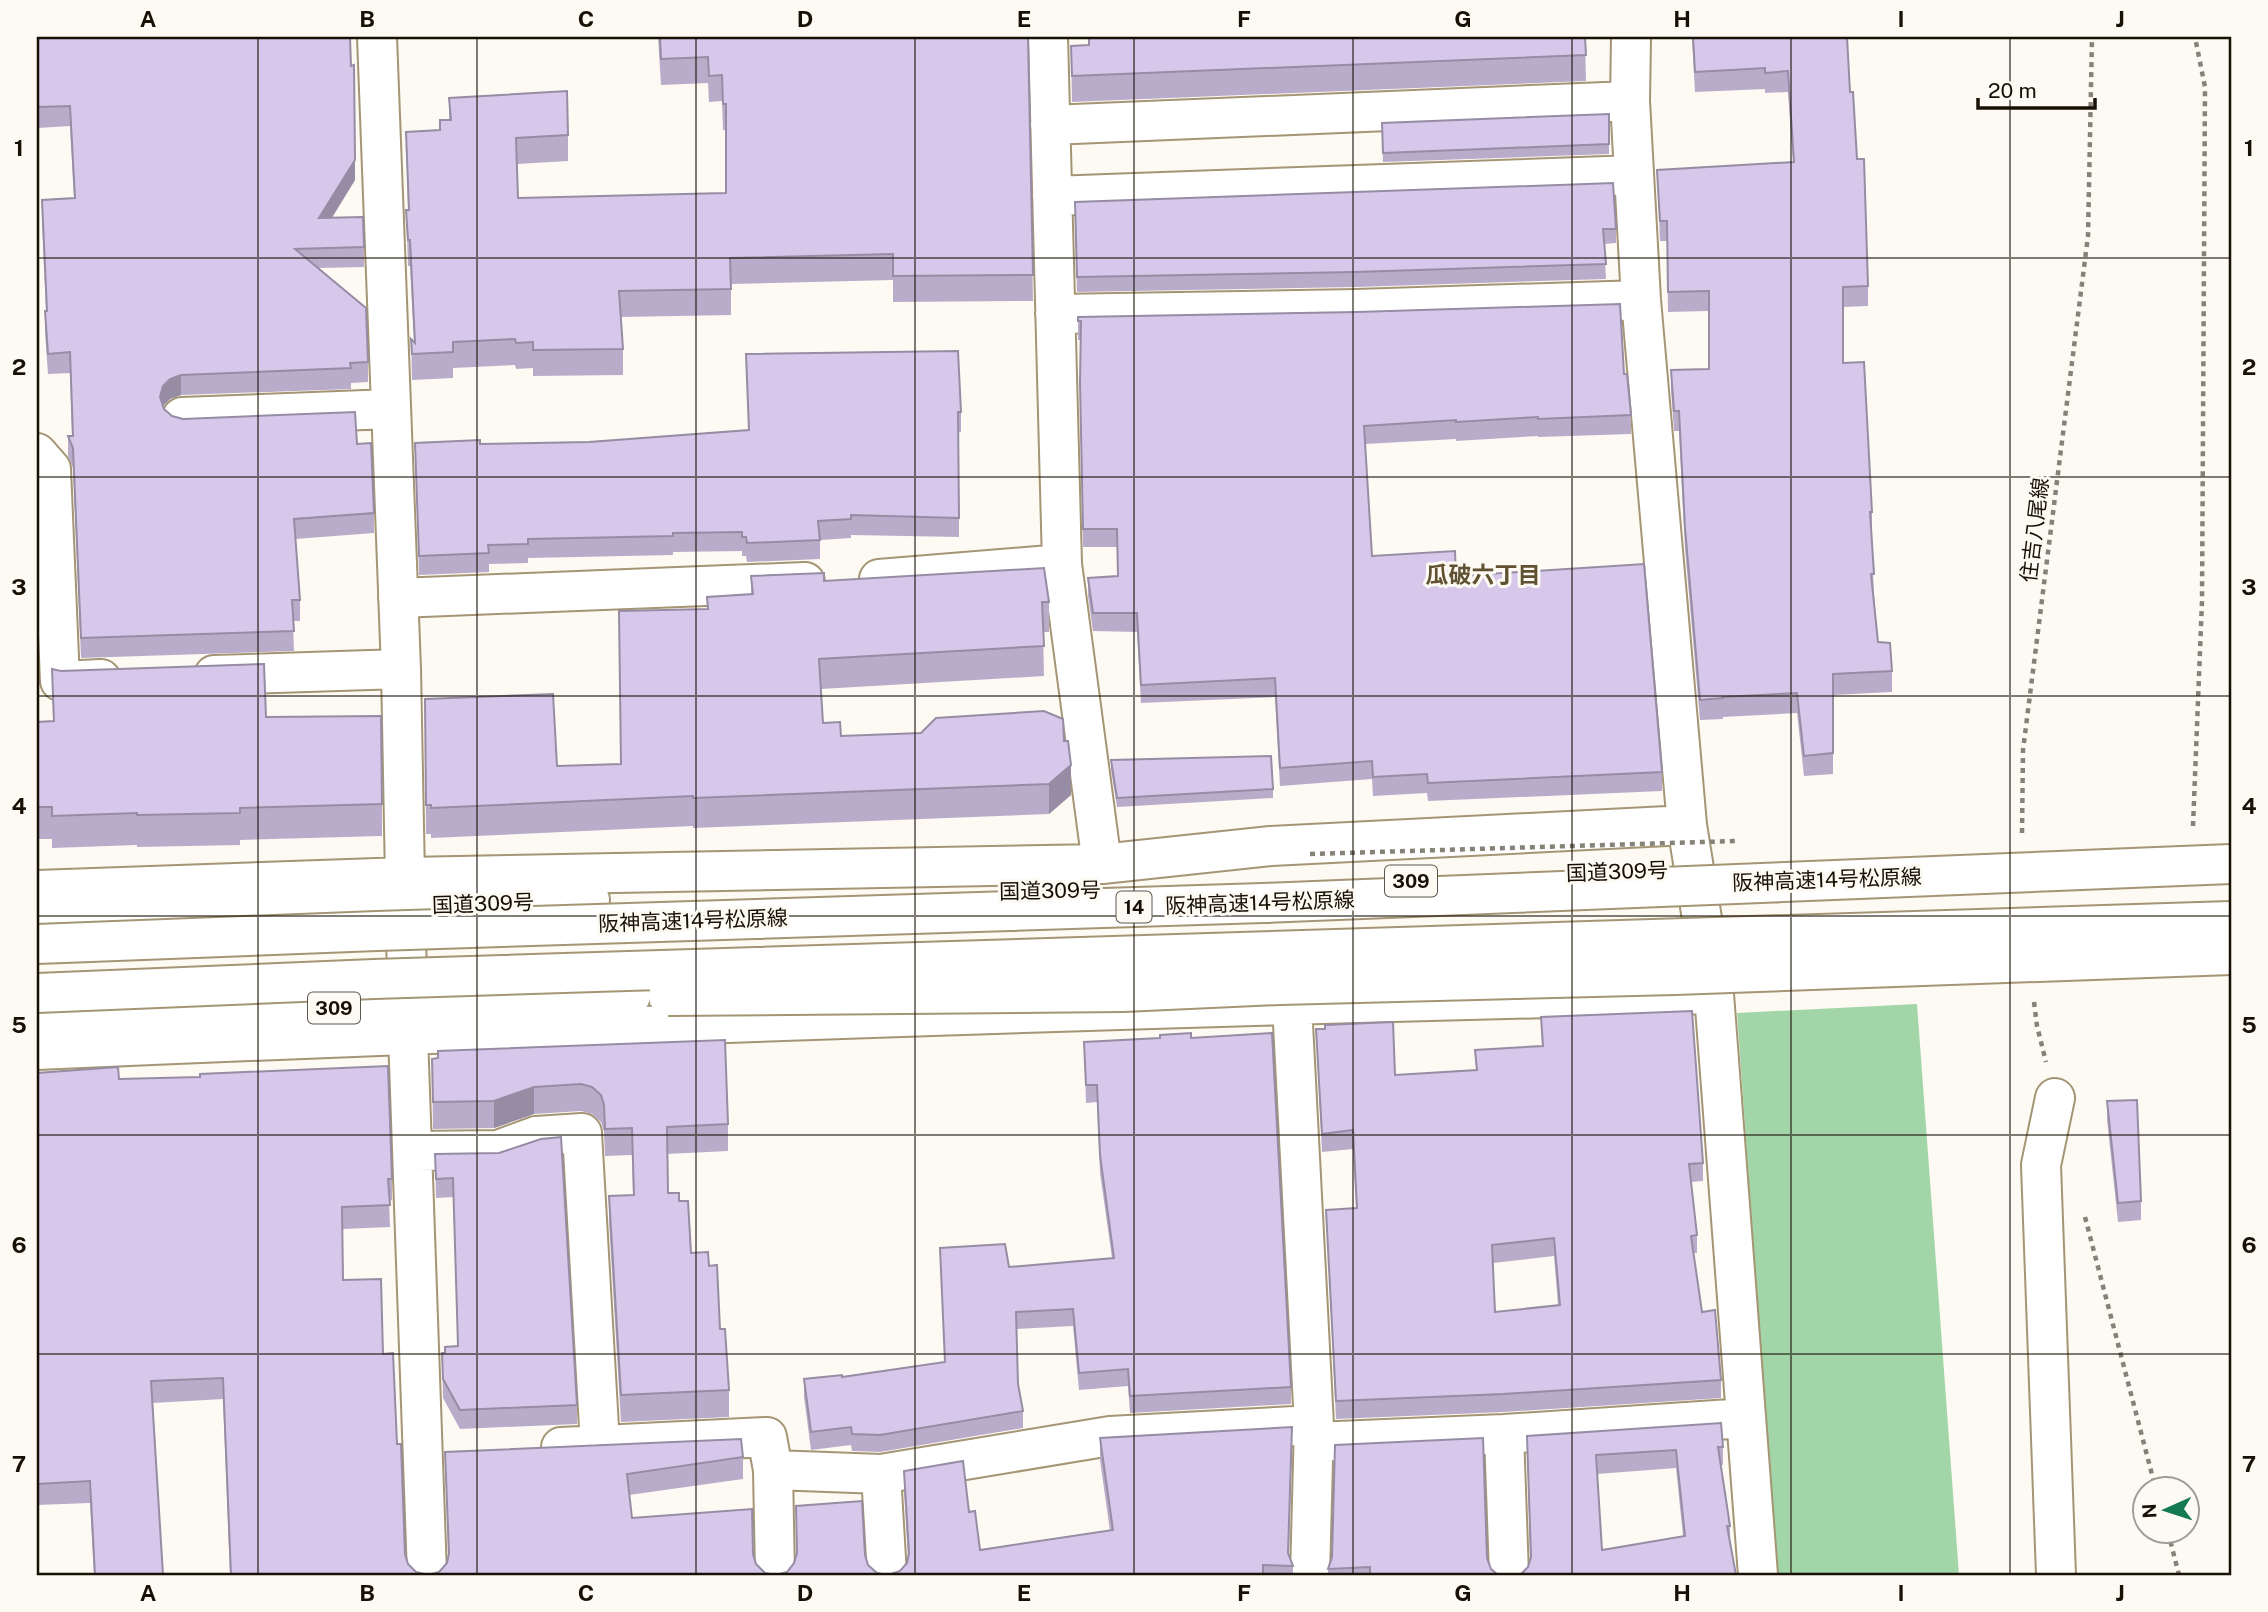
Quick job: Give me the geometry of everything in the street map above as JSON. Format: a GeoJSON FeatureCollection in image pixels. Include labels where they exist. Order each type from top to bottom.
{"type":"FeatureCollection","features":[{"type":"Feature","properties":{"kind":"main road"},"geometry":{"type":"LineString","coordinates":[[377,37],[401,668],[408,1020],[414,1152],[436,1453],[427,1575]]}},
{"type":"Feature","properties":{"kind":"main road"},"geometry":{"type":"LineString","coordinates":[[1048,37],[1062,565],[1102,864]]}},
{"type":"Feature","properties":{"kind":"main road"},"geometry":{"type":"LineString","coordinates":[[1631,37],[1630,101],[1642,300],[1686,825],[1714,994],[1758,1575]]}},
{"type":"Feature","properties":{"kind":"main road"},"geometry":{"type":"LineString","coordinates":[[1050,125],[1630,101]]}},
{"type":"Feature","properties":{"kind":"main road"},"geometry":{"type":"LineString","coordinates":[[1052,196],[1634,175]]}},
{"type":"Feature","properties":{"kind":"main road"},"geometry":{"type":"LineString","coordinates":[[1055,314],[1642,300]]}},
{"type":"Feature","properties":{"kind":"main road"},"geometry":{"type":"LineString","coordinates":[[182,417],[391,409]]}},
{"type":"Feature","properties":{"kind":"main road"},"geometry":{"type":"LineString","coordinates":[[37,453],[51,469],[60,681],[128,678]]}},
{"type":"Feature","properties":{"kind":"main road"},"geometry":{"type":"LineString","coordinates":[[398,598],[841,581],[1062,565]]}},
{"type":"Feature","properties":{"kind":"main road"},"geometry":{"type":"LineString","coordinates":[[183,677],[401,668]]}},
{"type":"Feature","properties":{"kind":"main road"},"geometry":{"type":"LineString","coordinates":[[37,890],[406,892],[1102,864],[1271,846],[1686,825]]}},
{"type":"Feature","properties":{"kind":"main road","name":"国道309号"},"geometry":{"type":"LineString","coordinates":[[37,921],[406,892],[590,900],[1259,887],[2231,846]]}},
{"type":"Feature","properties":{"kind":"main road","name":"阪神高速14号松原線"},"geometry":{"type":"LineString","coordinates":[[37,944],[1249,904],[2231,864]]}},
{"type":"Feature","properties":{"kind":"main road"},"geometry":{"type":"LineString","coordinates":[[37,993],[388,979],[2231,921]]}},
{"type":"Feature","properties":{"kind":"main road","name":"309"},"geometry":{"type":"LineString","coordinates":[[37,1020],[408,1020],[631,996],[1124,992],[2231,955]]}},
{"type":"Feature","properties":{"kind":"main road"},"geometry":{"type":"LineString","coordinates":[[37,1050],[408,1020],[1292,1005],[1714,994]]}},
{"type":"Feature","properties":{"kind":"main road"},"geometry":{"type":"LineString","coordinates":[[1292,1005],[1314,1434],[1310,1575]]}},
{"type":"Feature","properties":{"kind":"main road"},"geometry":{"type":"LineString","coordinates":[[2055,1098],[2041,1165],[2056,1575]]}},
{"type":"Feature","properties":{"kind":"main road"},"geometry":{"type":"LineString","coordinates":[[414,1152],[498,1150],[536,1136],[582,1133],[600,1445]]}},
{"type":"Feature","properties":{"kind":"main road"},"geometry":{"type":"LineString","coordinates":[[773,1471],[881,1475],[1110,1436],[1504,1434],[1746,1418]]}},
{"type":"Feature","properties":{"kind":"main road"},"geometry":{"type":"LineString","coordinates":[[1504,1434],[1509,1575]]}},
{"type":"Feature","properties":{"kind":"main road"},"geometry":{"type":"LineString","coordinates":[[532,1448],[768,1437],[773,1471],[775,1575]]}},
{"type":"Feature","properties":{"kind":"main road"},"geometry":{"type":"LineString","coordinates":[[881,1475],[887,1575]]}},
{"type":"Feature","properties":{"kind":"path","name":"住吉八尾線"},"geometry":{"type":"LineString","coordinates":[[2021,841],[2023,750],[2088,236],[2092,37]]}},
{"type":"Feature","properties":{"kind":"path"},"geometry":{"type":"LineString","coordinates":[[2193,830],[2202,601],[2205,100],[2195,37]]}},
{"type":"Feature","properties":{"kind":"path"},"geometry":{"type":"LineString","coordinates":[[2034,999],[2037,1026],[2055,1098]]}},
{"type":"Feature","properties":{"kind":"path"},"geometry":{"type":"LineString","coordinates":[[2083,1210],[2154,1476]]}},
{"type":"Feature","properties":{"kind":"path"},"geometry":{"type":"LineString","coordinates":[[2172,1546],[2179,1575]]}},
{"type":"Feature","properties":{"kind":"green space"},"geometry":{"type":"Polygon","coordinates":[[[1917,1004],[1959,1575],[1777,1575],[1737,1013],[1917,1004]]]}},
{"type":"Feature","properties":{"kind":"building"},"geometry":{"type":"Polygon","coordinates":[[[37,37],[350,37],[351,66],[354,65],[355,160],[319,218],[363,217],[364,247],[295,249],[366,308],[368,362],[350,363],[351,368],[181,375],[170,379],[163,386],[160,397],[164,409],[172,416],[183,419],[355,412],[357,444],[371,443],[374,513],[294,519],[300,600],[292,600],[294,631],[81,638],[73,448],[68,436],[73,436],[70,352],[48,354],[42,200],[75,198],[70,106],[38,107],[37,37]]]}},
{"type":"Feature","properties":{"kind":"building"},"geometry":{"type":"Polygon","coordinates":[[[660,37],[1028,37],[1033,275],[893,276],[893,254],[730,258],[731,289],[619,291],[623,349],[533,350],[533,342],[516,343],[515,339],[453,342],[453,352],[412,354],[411,339],[415,343],[406,210],[409,210],[406,132],[440,130],[440,120],[451,120],[449,98],[567,91],[568,135],[516,138],[518,198],[726,193],[726,104],[723,104],[722,75],[709,76],[708,57],[661,59],[660,37]]]}},
{"type":"Feature","properties":{"kind":"building"},"geometry":{"type":"Polygon","coordinates":[[[1089,37],[1585,37],[1586,55],[1072,76],[1071,46],[1089,45],[1089,37]]]}},
{"type":"Feature","properties":{"kind":"building"},"geometry":{"type":"Polygon","coordinates":[[[1693,37],[1847,37],[1857,159],[1864,159],[1868,286],[1843,287],[1843,363],[1864,362],[1872,512],[1874,574],[1871,574],[1878,642],[1890,643],[1892,671],[1833,674],[1833,753],[1804,756],[1797,693],[1700,700],[1685,528],[1679,411],[1674,411],[1671,370],[1709,369],[1709,291],[1668,292],[1667,221],[1660,221],[1657,170],[1794,162],[1788,71],[1765,73],[1765,68],[1695,72],[1693,37]]]}},
{"type":"Feature","properties":{"kind":"building"},"geometry":{"type":"Polygon","coordinates":[[[1609,114],[1609,144],[1383,153],[1382,123],[1609,114]]]}},
{"type":"Feature","properties":{"kind":"building"},"geometry":{"type":"Polygon","coordinates":[[[1613,183],[1616,229],[1603,229],[1606,264],[1077,277],[1075,202],[1613,183]]]}},
{"type":"Feature","properties":{"kind":"building"},"geometry":{"type":"Polygon","coordinates":[[[1620,304],[1624,374],[1627,374],[1631,415],[1456,420],[1364,426],[1372,556],[1455,551],[1456,576],[1644,564],[1662,772],[1428,783],[1427,774],[1373,777],[1372,761],[1280,768],[1275,678],[1141,685],[1137,613],[1093,613],[1088,578],[1118,576],[1117,529],[1083,529],[1081,321],[1078,321],[1078,317],[1620,304]]]}},
{"type":"Feature","properties":{"kind":"building"},"geometry":{"type":"Polygon","coordinates":[[[958,351],[961,412],[958,412],[959,518],[851,515],[851,519],[818,521],[820,540],[747,543],[742,532],[673,533],[673,536],[528,539],[528,544],[488,545],[489,553],[419,556],[415,443],[480,440],[480,444],[589,442],[749,430],[746,354],[958,351]]]}},
{"type":"Feature","properties":{"kind":"building"},"geometry":{"type":"Polygon","coordinates":[[[1044,568],[1049,602],[1042,602],[1044,646],[819,659],[823,723],[840,722],[841,736],[921,733],[936,718],[1044,711],[1063,719],[1064,741],[1068,741],[1071,765],[1049,784],[431,808],[431,805],[426,805],[425,699],[553,694],[557,766],[621,764],[619,611],[708,609],[707,597],[753,594],[751,576],[824,573],[824,581],[1044,568]]]}},
{"type":"Feature","properties":{"kind":"building"},"geometry":{"type":"Polygon","coordinates":[[[264,664],[266,717],[381,716],[382,804],[240,808],[240,813],[52,816],[52,807],[37,807],[37,722],[54,721],[52,669],[61,671],[264,664]]]}},
{"type":"Feature","properties":{"kind":"building"},"geometry":{"type":"Polygon","coordinates":[[[1271,756],[1273,789],[1117,798],[1111,760],[1271,756]]]}},
{"type":"Feature","properties":{"kind":"building"},"geometry":{"type":"Polygon","coordinates":[[[1692,1011],[1703,1163],[1689,1164],[1697,1235],[1691,1236],[1702,1312],[1715,1310],[1721,1380],[1503,1394],[1336,1401],[1326,1210],[1357,1208],[1353,1130],[1322,1134],[1316,1029],[1325,1029],[1325,1025],[1393,1022],[1395,1075],[1477,1070],[1475,1050],[1543,1046],[1541,1017],[1692,1011]],[[1554,1238],[1492,1245],[1495,1312],[1560,1305],[1554,1238]]]}},
{"type":"Feature","properties":{"kind":"building"},"geometry":{"type":"Polygon","coordinates":[[[1191,1033],[1191,1038],[1272,1033],[1291,1387],[1130,1396],[1128,1369],[1079,1373],[1073,1309],[1016,1312],[1018,1384],[1023,1411],[880,1435],[852,1434],[851,1427],[811,1432],[804,1379],[842,1377],[945,1362],[940,1248],[1005,1244],[1009,1267],[1114,1258],[1100,1155],[1097,1085],[1086,1085],[1084,1042],[1160,1038],[1160,1035],[1191,1033]]]}},
{"type":"Feature","properties":{"kind":"building"},"geometry":{"type":"Polygon","coordinates":[[[725,1040],[728,1124],[667,1127],[668,1193],[679,1193],[679,1201],[688,1201],[691,1253],[708,1252],[709,1266],[717,1265],[720,1329],[725,1329],[729,1390],[621,1395],[609,1196],[634,1195],[632,1128],[605,1129],[601,1095],[592,1087],[581,1084],[534,1087],[494,1101],[433,1102],[432,1059],[438,1058],[438,1051],[725,1040]]]}},
{"type":"Feature","properties":{"kind":"building"},"geometry":{"type":"Polygon","coordinates":[[[388,1066],[392,1179],[388,1179],[390,1205],[342,1207],[343,1280],[381,1279],[383,1354],[393,1353],[397,1444],[401,1444],[405,1554],[408,1564],[416,1572],[428,1575],[231,1575],[223,1378],[151,1381],[163,1575],[95,1575],[90,1481],[37,1484],[37,1073],[118,1067],[119,1079],[388,1066]]]}},
{"type":"Feature","properties":{"kind":"building"},"geometry":{"type":"Polygon","coordinates":[[[2137,1100],[2141,1201],[2118,1203],[2107,1101],[2137,1100]]]}},
{"type":"Feature","properties":{"kind":"building"},"geometry":{"type":"Polygon","coordinates":[[[561,1137],[577,1405],[460,1410],[443,1379],[442,1353],[445,1353],[445,1347],[458,1346],[453,1178],[436,1179],[435,1154],[499,1153],[541,1139],[561,1137]]]}},
{"type":"Feature","properties":{"kind":"building"},"geometry":{"type":"Polygon","coordinates":[[[1721,1423],[1723,1447],[1718,1447],[1736,1575],[1520,1575],[1528,1567],[1531,1557],[1527,1436],[1721,1423]],[[1676,1450],[1596,1455],[1602,1550],[1685,1536],[1676,1450]]]}},
{"type":"Feature","properties":{"kind":"building"},"geometry":{"type":"Polygon","coordinates":[[[1292,1427],[1288,1553],[1293,1566],[1263,1565],[1263,1575],[888,1575],[900,1571],[907,1563],[909,1553],[904,1471],[963,1461],[969,1512],[975,1511],[980,1550],[1113,1530],[1100,1438],[1292,1427]]]}},
{"type":"Feature","properties":{"kind":"building"},"geometry":{"type":"Polygon","coordinates":[[[1483,1438],[1487,1558],[1491,1569],[1498,1575],[1370,1575],[1370,1567],[1328,1569],[1332,1557],[1335,1445],[1483,1438]]]}},
{"type":"Feature","properties":{"kind":"building"},"geometry":{"type":"Polygon","coordinates":[[[741,1439],[743,1457],[627,1474],[632,1518],[752,1509],[753,1554],[756,1564],[765,1573],[776,1575],[428,1575],[439,1572],[447,1563],[449,1553],[445,1452],[741,1439]]]}},
{"type":"Feature","properties":{"kind":"building"},"geometry":{"type":"Polygon","coordinates":[[[862,1501],[868,1565],[877,1573],[888,1575],[776,1575],[787,1572],[797,1553],[796,1506],[862,1501]]]}},
{"type":"Feature","properties":{"kind":"district","name":"瓜破六丁目"},"geometry":{"type":"Point","coordinates":[1483,575]}}]}
